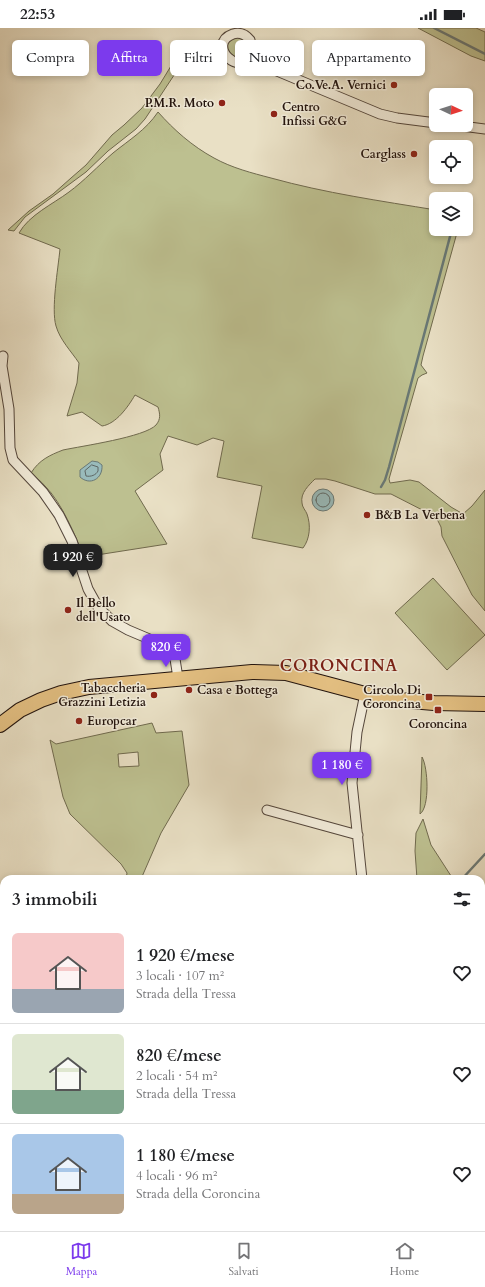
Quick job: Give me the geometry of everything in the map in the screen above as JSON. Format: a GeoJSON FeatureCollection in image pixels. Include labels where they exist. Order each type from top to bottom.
{"type":"FeatureCollection","features":[{"type":"Feature","properties":{"kind":"main road"},"geometry":{"type":"LineString","coordinates":[[0,725],[13,715],[34,703],[61,693],[102,685],[252,672],[281,672],[365,694],[423,703],[485,704]]}},
{"type":"Feature","properties":{"kind":"street"},"geometry":{"type":"LineString","coordinates":[[235,62],[228,58],[223,50],[225,40],[232,34],[242,34],[250,40]]}},
{"type":"Feature","properties":{"kind":"street"},"geometry":{"type":"LineString","coordinates":[[289,76],[380,114],[429,122]]}},
{"type":"Feature","properties":{"kind":"street"},"geometry":{"type":"LineString","coordinates":[[473,127],[485,129]]}},
{"type":"Feature","properties":{"kind":"street"},"geometry":{"type":"LineString","coordinates":[[2,356],[2,366],[7,397],[10,448],[13,460],[43,492],[58,515],[72,542],[88,589],[98,607],[112,621],[128,630],[150,639],[168,650],[175,659],[178,678]]}},
{"type":"Feature","properties":{"kind":"street"},"geometry":{"type":"LineString","coordinates":[[362,875],[352,783],[357,732],[365,694]]}},
{"type":"Feature","properties":{"kind":"street"},"geometry":{"type":"LineString","coordinates":[[267,810],[358,835]]}},
{"type":"Feature","properties":{"kind":"green space"},"geometry":{"type":"Polygon","coordinates":[[[418,28],[476,28],[485,32],[485,61],[471,56],[418,28]]]}},
{"type":"Feature","properties":{"kind":"green space"},"geometry":{"type":"Polygon","coordinates":[[[233,38],[241,38],[244,40],[235,40],[235,56],[233,56],[228,51],[228,43],[233,38]]]}},
{"type":"Feature","properties":{"kind":"green space"},"geometry":{"type":"Polygon","coordinates":[[[170,68],[170,76],[173,76],[145,119],[136,129],[108,151],[86,172],[25,217],[14,231],[8,230],[86,165],[112,135],[142,108],[170,68]]]}},
{"type":"Feature","properties":{"kind":"green space"},"geometry":{"type":"Polygon","coordinates":[[[158,112],[170,125],[191,143],[228,165],[312,188],[429,209],[429,236],[456,236],[421,365],[427,373],[418,378],[389,479],[390,483],[410,480],[419,482],[451,507],[463,514],[472,506],[485,490],[485,611],[472,595],[442,536],[441,527],[436,517],[391,494],[375,494],[335,481],[315,479],[302,496],[303,506],[308,518],[309,527],[307,540],[303,548],[252,538],[262,486],[217,477],[224,441],[213,438],[197,445],[168,436],[160,454],[163,470],[135,491],[167,544],[84,557],[68,520],[57,501],[43,484],[31,473],[34,468],[45,458],[63,450],[140,433],[156,425],[160,416],[158,407],[135,395],[121,414],[107,425],[102,426],[82,412],[67,416],[77,383],[79,363],[60,336],[56,326],[54,310],[60,249],[19,233],[35,215],[75,188],[113,153],[143,129],[158,112]]]}},
{"type":"Feature","properties":{"kind":"green space"},"geometry":{"type":"Polygon","coordinates":[[[433,578],[485,635],[447,670],[395,613],[433,578]]]}},
{"type":"Feature","properties":{"kind":"green space"},"geometry":{"type":"Polygon","coordinates":[[[152,723],[156,733],[182,731],[189,785],[161,833],[143,875],[127,875],[127,873],[121,864],[70,814],[63,797],[50,740],[56,744],[152,723]],[[138,752],[118,754],[119,767],[139,766],[138,752]]]}},
{"type":"Feature","properties":{"kind":"green space"},"geometry":{"type":"Polygon","coordinates":[[[422,757],[426,769],[427,796],[423,810],[420,814],[422,757]]]}},
{"type":"Feature","properties":{"kind":"green space"},"geometry":{"type":"Polygon","coordinates":[[[423,819],[431,845],[450,875],[417,875],[415,851],[416,833],[423,819]]]}},
{"type":"Feature","properties":{"kind":"water"},"geometry":{"type":"Polygon","coordinates":[[[92,461],[98,462],[102,465],[102,470],[95,480],[84,480],[80,477],[80,470],[92,461]]]}},
{"type":"Feature","properties":{"kind":"water"},"geometry":{"type":"Polygon","coordinates":[[[323,489],[331,492],[334,500],[331,508],[323,511],[315,508],[312,500],[315,492],[323,489]]]}},
{"type":"Feature","properties":{"kind":"waterway"},"geometry":{"type":"LineString","coordinates":[[434,28],[485,54]]}},
{"type":"Feature","properties":{"kind":"waterway"},"geometry":{"type":"LineString","coordinates":[[381,487],[389,467],[450,236]]}},
{"type":"Feature","properties":{"kind":"waterway"},"geometry":{"type":"LineString","coordinates":[[466,875],[485,854]]}},
{"type":"Feature","properties":{"kind":"place","name":"Co.Ve.A. Vernici"},"geometry":{"type":"Point","coordinates":[394,85]}},
{"type":"Feature","properties":{"kind":"place","name":"P.M.R. Moto"},"geometry":{"type":"Point","coordinates":[222,103]}},
{"type":"Feature","properties":{"kind":"place","name":"Centro Infissi G&G"},"geometry":{"type":"Point","coordinates":[274,114]}},
{"type":"Feature","properties":{"kind":"place","name":"Carglass"},"geometry":{"type":"Point","coordinates":[414,154]}},
{"type":"Feature","properties":{"kind":"place","name":"B&B La Verbena"},"geometry":{"type":"Point","coordinates":[367,515]}},
{"type":"Feature","properties":{"kind":"place","name":"Il Bello dell'Usato"},"geometry":{"type":"Point","coordinates":[68,610]}},
{"type":"Feature","properties":{"kind":"place","name":"Casa e Bottega"},"geometry":{"type":"Point","coordinates":[189,690]}},
{"type":"Feature","properties":{"kind":"place","name":"Tabaccheria Grazzini Letizia"},"geometry":{"type":"Point","coordinates":[154,695]}},
{"type":"Feature","properties":{"kind":"place","name":"Circolo Di Coroncina"},"geometry":{"type":"Point","coordinates":[429,697]}},
{"type":"Feature","properties":{"kind":"place","name":"Coroncina"},"geometry":{"type":"Point","coordinates":[438,710]}},
{"type":"Feature","properties":{"kind":"place","name":"Europcar"},"geometry":{"type":"Point","coordinates":[79,721]}},
{"type":"Feature","properties":{"kind":"district","name":"CORONCINA"},"geometry":{"type":"Point","coordinates":[339,665]}}]}
